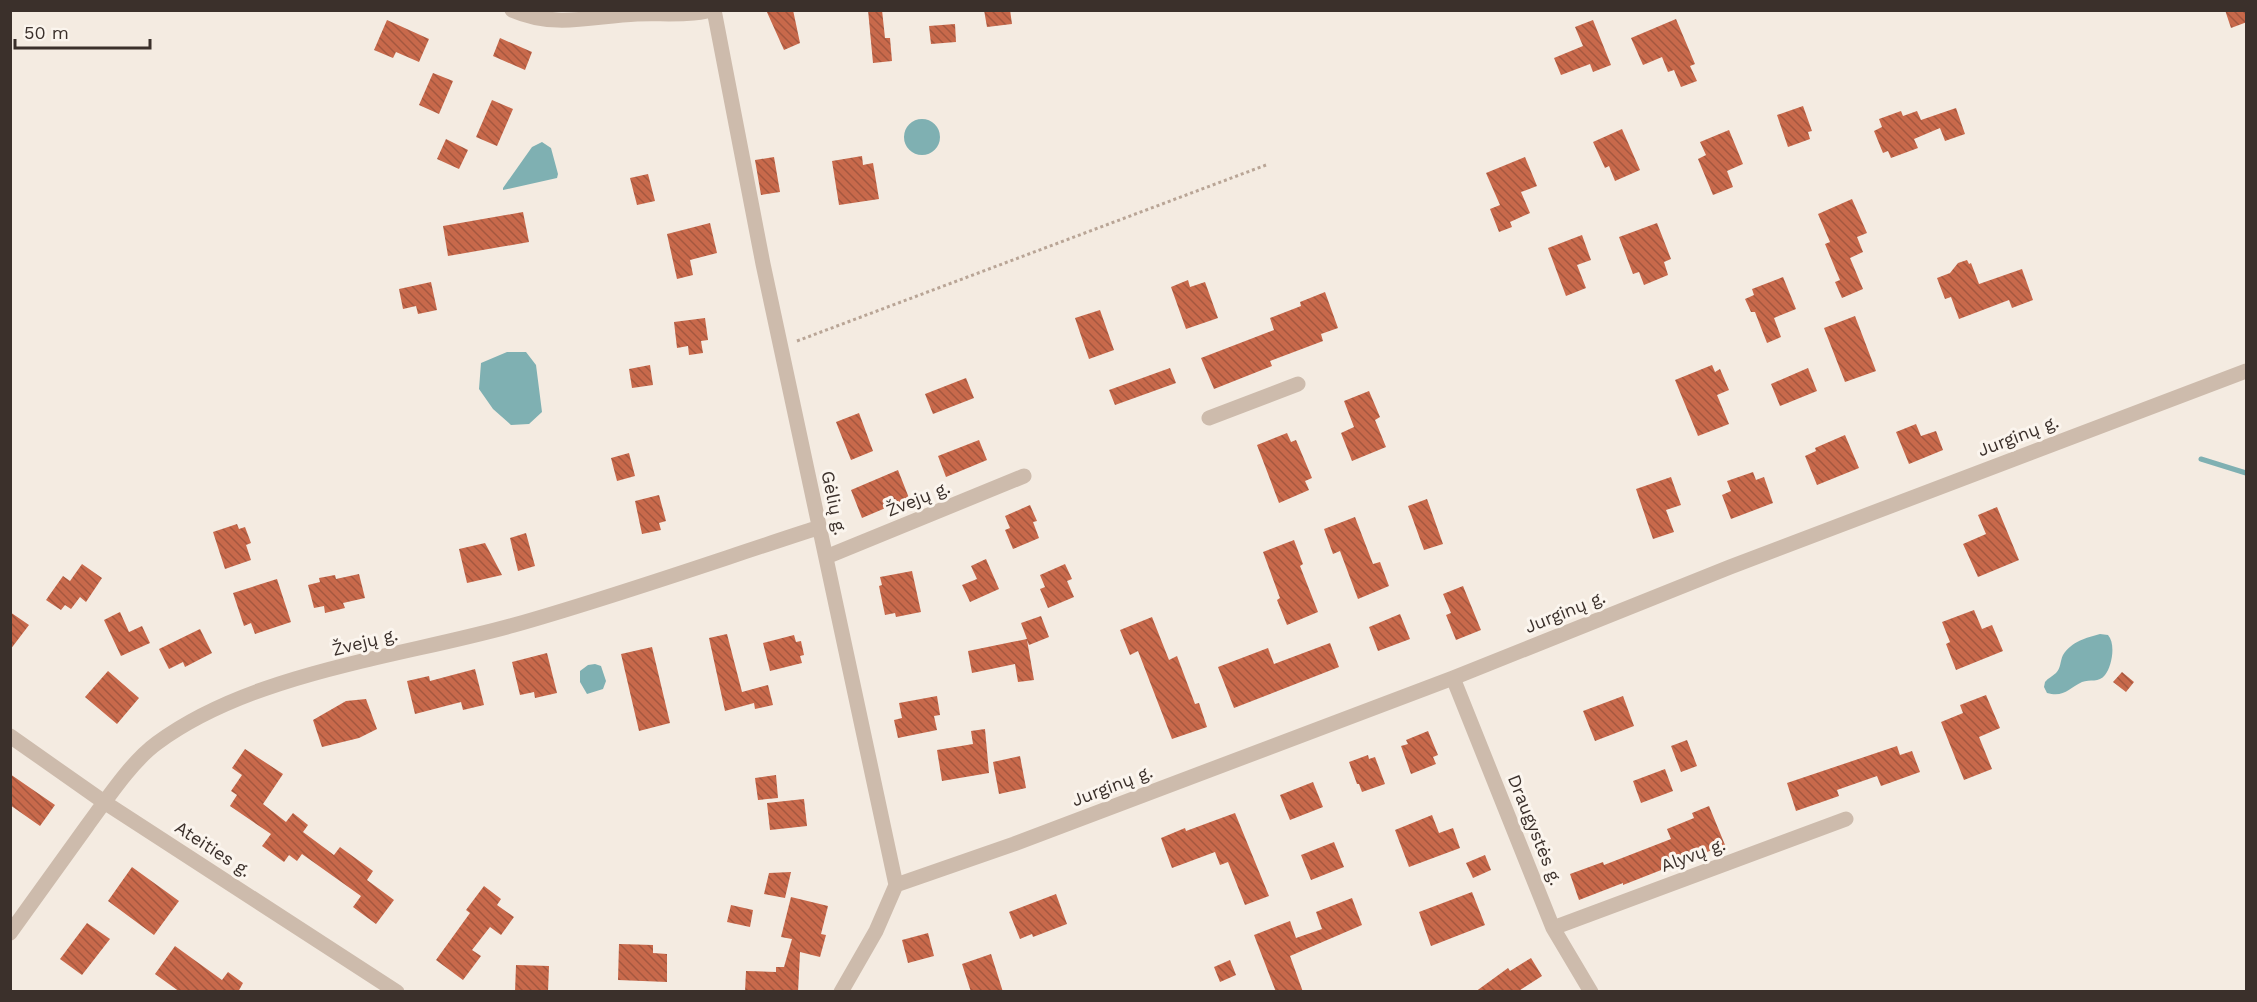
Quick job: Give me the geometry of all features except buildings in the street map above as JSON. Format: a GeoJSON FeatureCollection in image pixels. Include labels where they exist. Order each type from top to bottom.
{"type":"FeatureCollection","features":[{"type":"Feature","properties":{"kind":"street"},"geometry":{"type":"LineString","coordinates":[[512,10],[529,18],[551,21],[635,14],[701,13],[713,10]]}},
{"type":"Feature","properties":{"kind":"street","name":"Gėlių g."},"geometry":{"type":"LineString","coordinates":[[713,10],[781,347],[896,885]]}},
{"type":"Feature","properties":{"kind":"street","name":"Jurginų g."},"geometry":{"type":"LineString","coordinates":[[896,885],[1024,840],[1454,678],[1731,567],[2247,371]]}},
{"type":"Feature","properties":{"kind":"street"},"geometry":{"type":"LineString","coordinates":[[1209,418],[1298,384]]}},
{"type":"Feature","properties":{"kind":"street","name":"Žvejų g."},"geometry":{"type":"LineString","coordinates":[[826,557],[1024,476]]}},
{"type":"Feature","properties":{"kind":"street","name":"Žvejų g."},"geometry":{"type":"LineString","coordinates":[[10,933],[104,802],[155,744],[188,721],[291,680],[514,625],[820,527]]}},
{"type":"Feature","properties":{"kind":"street","name":"Draugystės g."},"geometry":{"type":"LineString","coordinates":[[1454,678],[1553,928],[1591,992]]}},
{"type":"Feature","properties":{"kind":"street","name":"Ateities g."},"geometry":{"type":"LineString","coordinates":[[10,736],[104,802],[397,992]]}},
{"type":"Feature","properties":{"kind":"street","name":"Alyvų g."},"geometry":{"type":"LineString","coordinates":[[1553,928],[1846,819]]}},
{"type":"Feature","properties":{"kind":"street"},"geometry":{"type":"LineString","coordinates":[[842,992],[876,931],[896,885]]}},
{"type":"Feature","properties":{"kind":"path"},"geometry":{"type":"LineString","coordinates":[[781,347],[1266,165]]}},
{"type":"Feature","properties":{"kind":"water"},"geometry":{"type":"Polygon","coordinates":[[[922,119],[935,124],[940,137],[935,150],[922,155],[909,150],[904,137],[909,124],[922,119]]]}},
{"type":"Feature","properties":{"kind":"water"},"geometry":{"type":"Polygon","coordinates":[[[542,142],[551,148],[557,178],[503,190],[532,147],[542,142]]]}},
{"type":"Feature","properties":{"kind":"water"},"geometry":{"type":"Polygon","coordinates":[[[507,352],[526,352],[536,365],[542,412],[529,424],[511,425],[493,409],[479,389],[481,363],[507,352]]]}},
{"type":"Feature","properties":{"kind":"water"},"geometry":{"type":"Polygon","coordinates":[[[2100,634],[2108,635],[2112,644],[2111,661],[2105,675],[2097,680],[2082,682],[2066,692],[2047,693],[2044,687],[2045,682],[2058,671],[2067,650],[2080,641],[2100,634]]]}},
{"type":"Feature","properties":{"kind":"water"},"geometry":{"type":"Polygon","coordinates":[[[588,665],[601,666],[606,681],[603,689],[587,694],[580,682],[580,671],[588,665]]]}},
{"type":"Feature","properties":{"kind":"waterway"},"geometry":{"type":"LineString","coordinates":[[2201,459],[2246,473]]}}]}
